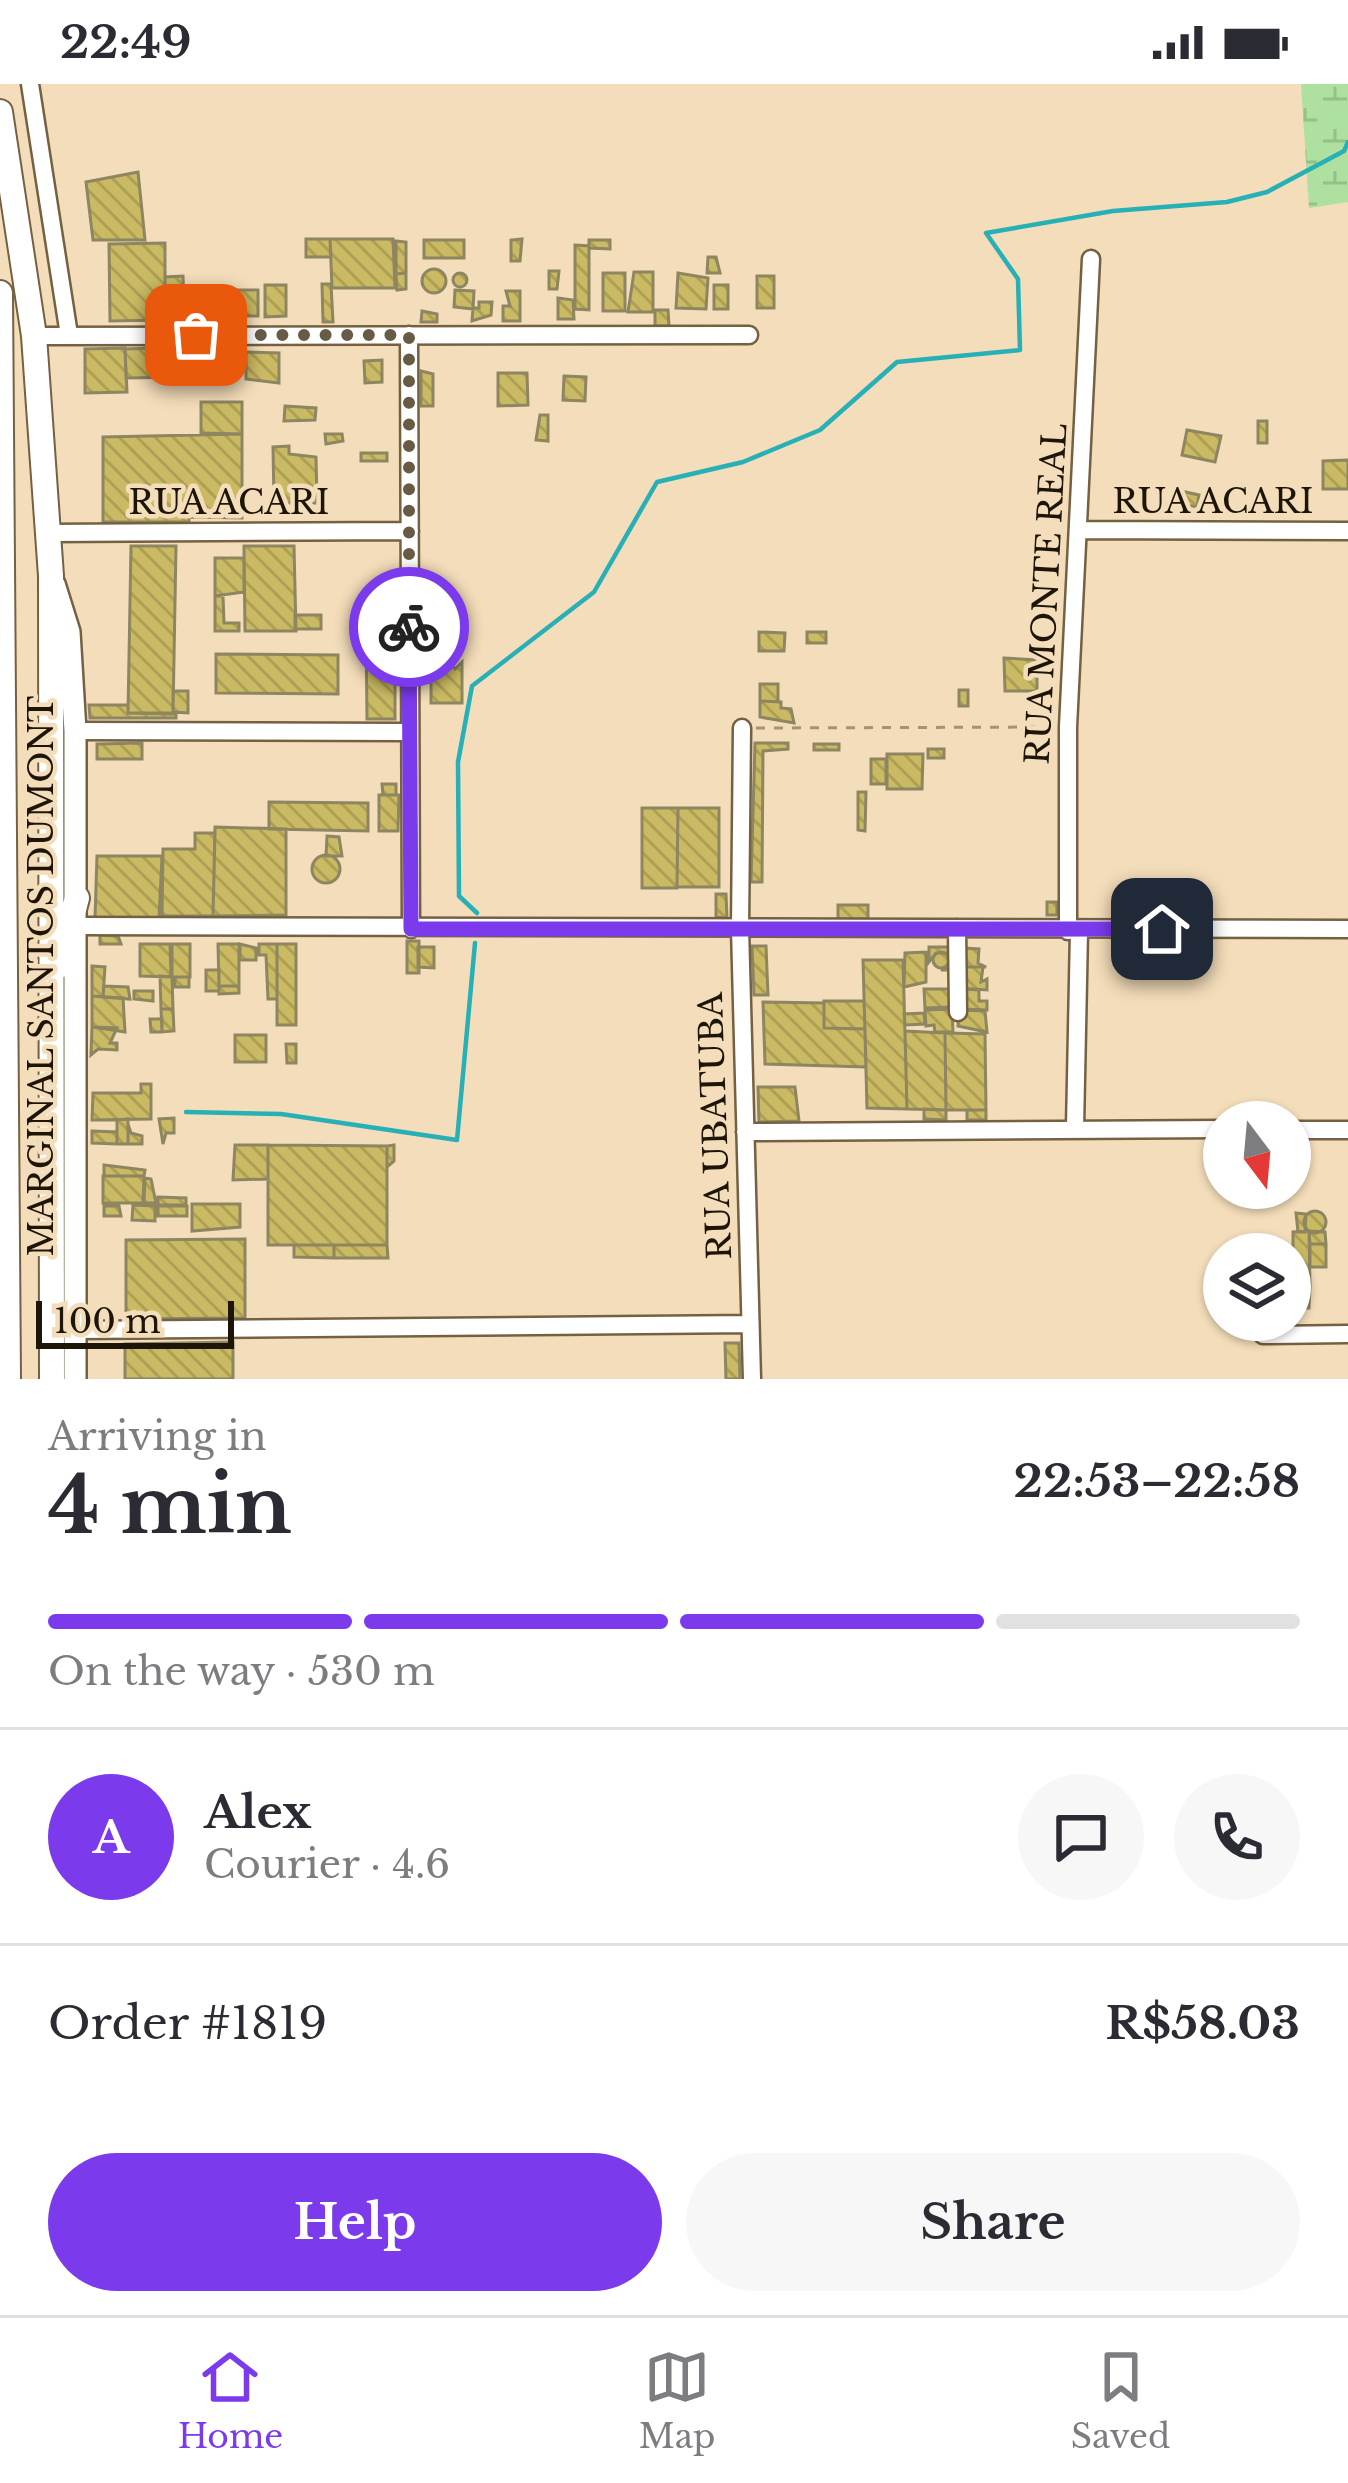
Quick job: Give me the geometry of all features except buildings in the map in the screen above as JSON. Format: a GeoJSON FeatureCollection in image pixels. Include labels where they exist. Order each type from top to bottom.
{"type":"FeatureCollection","features":[{"type":"Feature","properties":{"kind":"highway"},"geometry":{"type":"LineString","coordinates":[[0,112],[34,336],[51,576],[52,1379]]}},
{"type":"Feature","properties":{"kind":"highway"},"geometry":{"type":"LineString","coordinates":[[0,293],[8,1379]]}},
{"type":"Feature","properties":{"kind":"highway"},"geometry":{"type":"LineString","coordinates":[[50,997],[77,898]]}},
{"type":"Feature","properties":{"kind":"main road","name":"MARGINAL SANTOS DUMONT"},"geometry":{"type":"LineString","coordinates":[[51,576],[69,632],[75,731],[75,1379]]}},
{"type":"Feature","properties":{"kind":"street"},"geometry":{"type":"LineString","coordinates":[[30,84],[69,335]]}},
{"type":"Feature","properties":{"kind":"street","name":"RUA MONTE REAL"},"geometry":{"type":"LineString","coordinates":[[1075,1128],[1068,727],[1091,259]]}},
{"type":"Feature","properties":{"kind":"street"},"geometry":{"type":"LineString","coordinates":[[409,335],[411,929]]}},
{"type":"Feature","properties":{"kind":"street"},"geometry":{"type":"LineString","coordinates":[[34,336],[749,335]]}},
{"type":"Feature","properties":{"kind":"street","name":"RUA ACARI"},"geometry":{"type":"LineString","coordinates":[[1079,530],[1348,531]]}},
{"type":"Feature","properties":{"kind":"street","name":"RUA ACARI"},"geometry":{"type":"LineString","coordinates":[[48,533],[410,531]]}},
{"type":"Feature","properties":{"kind":"street","name":"RUA UBATUBA"},"geometry":{"type":"LineString","coordinates":[[742,728],[740,928],[752,1379]]}},
{"type":"Feature","properties":{"kind":"street"},"geometry":{"type":"LineString","coordinates":[[75,731],[407,732]]}},
{"type":"Feature","properties":{"kind":"street"},"geometry":{"type":"LineString","coordinates":[[78,926],[1348,929]]}},
{"type":"Feature","properties":{"kind":"street"},"geometry":{"type":"LineString","coordinates":[[958,928],[958,1012]]}},
{"type":"Feature","properties":{"kind":"street"},"geometry":{"type":"LineString","coordinates":[[745,1132],[1203,1129]]}},
{"type":"Feature","properties":{"kind":"street"},"geometry":{"type":"LineString","coordinates":[[1311,1130],[1348,1130]]}},
{"type":"Feature","properties":{"kind":"street"},"geometry":{"type":"LineString","coordinates":[[75,1330],[750,1324]]}},
{"type":"Feature","properties":{"kind":"street"},"geometry":{"type":"LineString","coordinates":[[1311,1334],[1348,1334]]}},
{"type":"Feature","properties":{"kind":"path"},"geometry":{"type":"LineString","coordinates":[[742,728],[1068,727]]}},
{"type":"Feature","properties":{"kind":"green space"},"geometry":{"type":"Polygon","coordinates":[[[1301,84],[1348,84],[1348,202],[1309,208],[1301,84]]]}},
{"type":"Feature","properties":{"kind":"waterway"},"geometry":{"type":"LineString","coordinates":[[477,913],[459,896],[458,762],[472,686],[594,592],[657,482],[743,462],[820,430],[897,362],[1020,350],[1018,279],[986,233],[1113,211],[1227,202],[1267,192],[1344,151],[1348,142]]}},
{"type":"Feature","properties":{"kind":"waterway"},"geometry":{"type":"LineString","coordinates":[[186,1112],[281,1114],[457,1140],[475,943]]}},
{"type":"Feature","properties":{"kind":"way so far"},"geometry":{"type":"LineString","coordinates":[[196,335],[409,335],[409,627]]}},
{"type":"Feature","properties":{"kind":"route"},"geometry":{"type":"LineString","coordinates":[[409,627],[411,929],[1162,929]]}}]}
